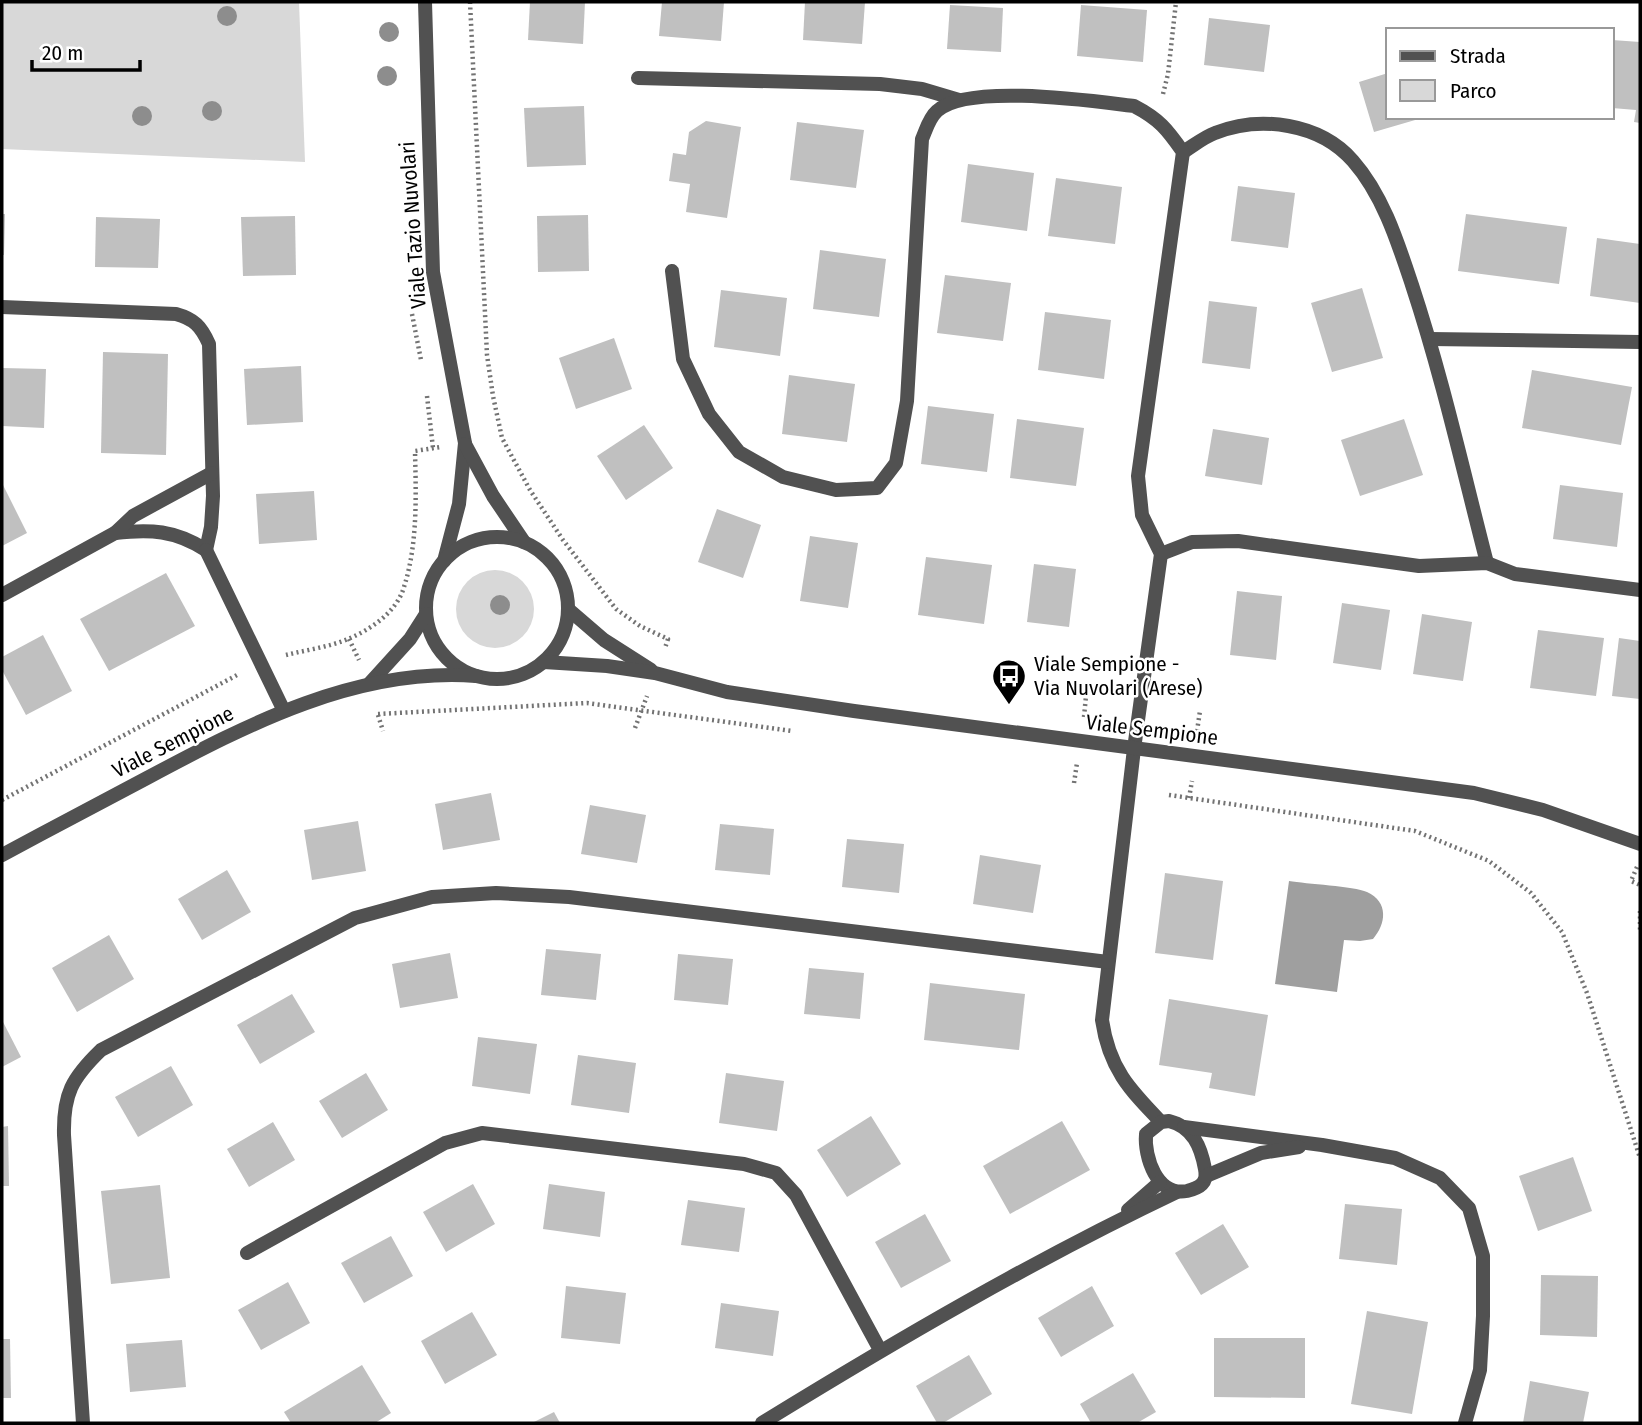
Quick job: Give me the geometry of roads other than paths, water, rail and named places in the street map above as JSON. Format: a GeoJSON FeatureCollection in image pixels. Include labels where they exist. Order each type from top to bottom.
{"type":"FeatureCollection","features":[{"type":"Feature","properties":{"kind":"street","name":"Viale Tazio Nuvolari"},"geometry":{"type":"LineString","coordinates":[[425,2],[433,272],[464,443],[459,505],[443,561]]}},
{"type":"Feature","properties":{"kind":"street"},"geometry":{"type":"LineString","coordinates":[[638,78],[880,84],[922,89],[959,100]]}},
{"type":"Feature","properties":{"kind":"street"},"geometry":{"type":"LineString","coordinates":[[672,271],[683,359],[709,414],[739,452],[783,477],[836,490],[877,488],[896,463],[906,401],[922,139],[937,111],[954,101],[985,95],[1133,106],[1154,116],[1183,152],[1138,476],[1142,515],[1161,554],[1134,749],[1102,1020],[1105,1042],[1127,1088],[1161,1122]]}},
{"type":"Feature","properties":{"kind":"street"},"geometry":{"type":"LineString","coordinates":[[1183,152],[1214,133],[1241,126],[1269,124],[1304,128],[1333,143],[1353,160],[1375,194],[1395,235],[1430,339],[1487,563]]}},
{"type":"Feature","properties":{"kind":"street"},"geometry":{"type":"LineString","coordinates":[[2,307],[176,314],[190,318],[201,327],[209,344],[212,473],[211,527],[205,551]]}},
{"type":"Feature","properties":{"kind":"street"},"geometry":{"type":"LineString","coordinates":[[1430,339],[1640,342]]}},
{"type":"Feature","properties":{"kind":"street","name":"Viale Tazio Nuvolari"},"geometry":{"type":"LineString","coordinates":[[464,443],[493,496],[524,542]]}},
{"type":"Feature","properties":{"kind":"street"},"geometry":{"type":"LineString","coordinates":[[2,595],[115,533],[133,516],[212,473]]}},
{"type":"Feature","properties":{"kind":"street"},"geometry":{"type":"LineString","coordinates":[[115,533],[144,530],[167,533],[188,539],[205,551],[284,711]]}},
{"type":"Feature","properties":{"kind":"street"},"geometry":{"type":"LineString","coordinates":[[502,536],[524,542],[542,553],[557,569],[566,588],[568,609],[565,628],[557,646],[544,662],[529,671],[512,677],[476,676],[457,666],[442,652],[431,634],[426,614],[427,595],[433,577],[443,561],[460,546],[481,538],[502,536]]}},
{"type":"Feature","properties":{"kind":"street"},"geometry":{"type":"LineString","coordinates":[[1161,554],[1192,542],[1238,541],[1419,566],[1487,563],[1515,574],[1640,590]]}},
{"type":"Feature","properties":{"kind":"street","name":"Viale Sempione"},"geometry":{"type":"LineString","coordinates":[[568,609],[604,640],[655,673]]}},
{"type":"Feature","properties":{"kind":"street","name":"Viale Sempione"},"geometry":{"type":"LineString","coordinates":[[370,683],[410,639],[426,614]]}},
{"type":"Feature","properties":{"kind":"street","name":"Viale Sempione"},"geometry":{"type":"LineString","coordinates":[[544,662],[607,666],[655,673],[727,692],[1474,793],[1543,810],[1640,844]]}},
{"type":"Feature","properties":{"kind":"street","name":"Viale Sempione"},"geometry":{"type":"LineString","coordinates":[[2,855],[216,741],[284,711],[370,683],[444,673],[476,676]]}},
{"type":"Feature","properties":{"kind":"street"},"geometry":{"type":"LineString","coordinates":[[83,1423],[63,1112],[69,1088],[101,1050],[355,918],[432,897],[496,893],[569,897],[1108,962]]}},
{"type":"Feature","properties":{"kind":"street"},"geometry":{"type":"LineString","coordinates":[[1177,1192],[1160,1182],[1152,1170],[1145,1146],[1146,1134],[1161,1122],[1169,1121],[1184,1127],[1321,1145],[1395,1158],[1440,1178],[1469,1208],[1483,1256],[1480,1370],[1465,1423]]}},
{"type":"Feature","properties":{"kind":"street"},"geometry":{"type":"LineString","coordinates":[[762,1423],[880,1350],[1117,1221],[1177,1192],[1190,1191],[1202,1184],[1206,1176],[1200,1148],[1194,1136],[1184,1127]]}},
{"type":"Feature","properties":{"kind":"street"},"geometry":{"type":"LineString","coordinates":[[247,1253],[445,1143],[482,1133],[744,1164],[776,1174],[796,1195],[880,1350]]}},
{"type":"Feature","properties":{"kind":"street"},"geometry":{"type":"LineString","coordinates":[[1206,1176],[1261,1153],[1321,1145]]}},
{"type":"Feature","properties":{"kind":"street"},"geometry":{"type":"LineString","coordinates":[[1117,1221],[1160,1182]]}},
{"type":"Feature","properties":{"kind":"place","name":"Viale Sempione - Via Nuvolari (Arese)"},"geometry":{"type":"Point","coordinates":[1009,706]}}]}
